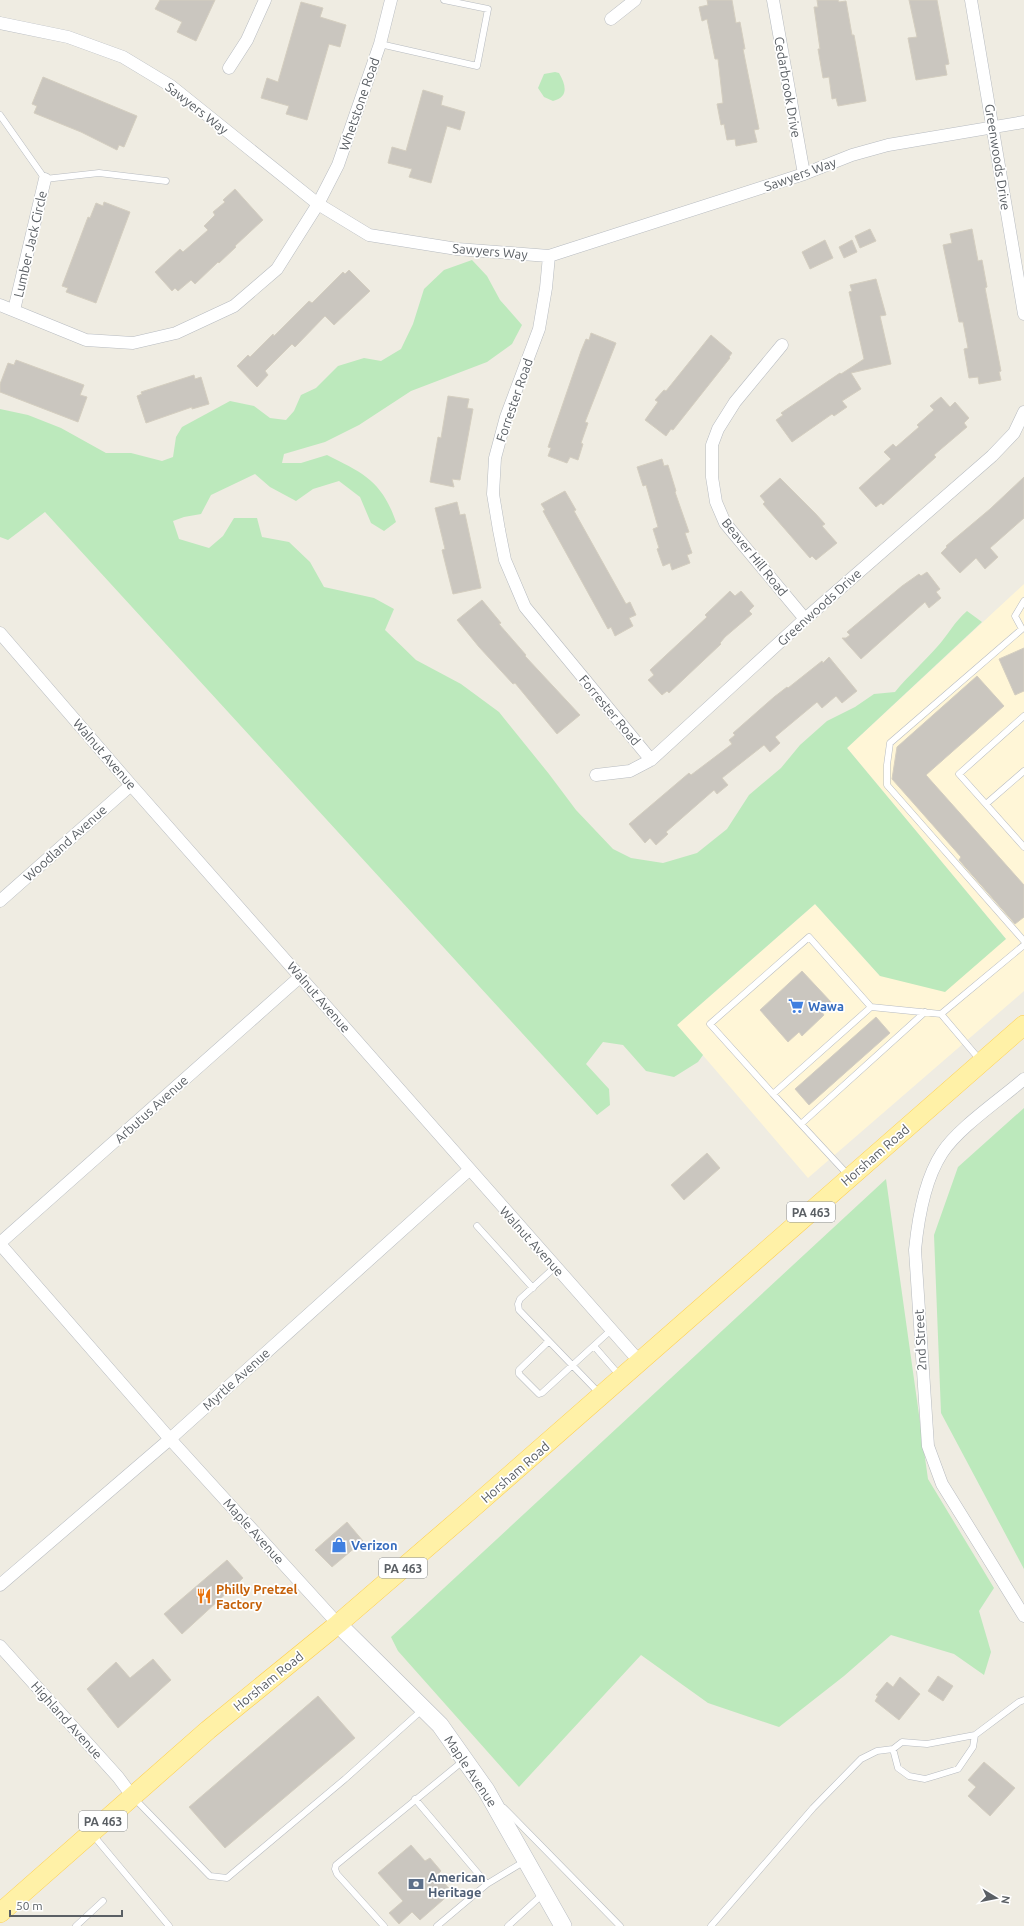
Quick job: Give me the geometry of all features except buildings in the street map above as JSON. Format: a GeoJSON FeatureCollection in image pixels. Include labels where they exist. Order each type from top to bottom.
{"type":"FeatureCollection","features":[{"type":"Feature","properties":{"kind":"main road","name":"Horsham Road"},"geometry":{"type":"LineString","coordinates":[[0,1913],[132,1796],[228,1714],[338,1624],[1024,1025]]}},
{"type":"Feature","properties":{"kind":"street"},"geometry":{"type":"LineString","coordinates":[[229,68],[247,40],[265,0]]}},
{"type":"Feature","properties":{"kind":"street","name":"Whetstone Road"},"geometry":{"type":"LineString","coordinates":[[0,305],[86,340],[133,343],[176,333],[234,306],[277,269],[318,204],[338,165],[380,44],[391,0]]}},
{"type":"Feature","properties":{"kind":"street"},"geometry":{"type":"LineString","coordinates":[[611,19],[635,0]]}},
{"type":"Feature","properties":{"kind":"street","name":"Cedarbrook Drive"},"geometry":{"type":"LineString","coordinates":[[773,0],[804,174]]}},
{"type":"Feature","properties":{"kind":"street","name":"Greenwoods Drive"},"geometry":{"type":"LineString","coordinates":[[971,0],[994,128],[1024,314]]}},
{"type":"Feature","properties":{"kind":"street","name":"Sawyers Way"},"geometry":{"type":"LineString","coordinates":[[0,23],[68,37],[123,57],[171,86],[318,204],[369,235],[457,249],[549,256],[804,174],[852,155],[888,145],[1024,122]]}},
{"type":"Feature","properties":{"kind":"street","name":"Lumber Jack Circle"},"geometry":{"type":"LineString","coordinates":[[14,310],[45,179]]}},
{"type":"Feature","properties":{"kind":"street","name":"Forrester Road"},"geometry":{"type":"LineString","coordinates":[[549,256],[546,288],[539,328],[506,417],[495,458],[493,494],[500,537],[505,560],[524,607],[651,760]]}},
{"type":"Feature","properties":{"kind":"street","name":"Beaver Hill Road"},"geometry":{"type":"LineString","coordinates":[[782,345],[735,402],[721,425],[712,445],[712,477],[716,502],[724,523],[805,619]]}},
{"type":"Feature","properties":{"kind":"street","name":"Greenwoods Drive"},"geometry":{"type":"LineString","coordinates":[[596,775],[630,771],[651,760],[805,619],[992,456],[1014,433],[1024,412]]}},
{"type":"Feature","properties":{"kind":"street","name":"Walnut Avenue"},"geometry":{"type":"LineString","coordinates":[[0,633],[131,785],[301,976],[468,1170],[639,1361]]}},
{"type":"Feature","properties":{"kind":"street","name":"Woodland Avenue"},"geometry":{"type":"LineString","coordinates":[[0,902],[131,785]]}},
{"type":"Feature","properties":{"kind":"street","name":"Arbutus Avenue"},"geometry":{"type":"LineString","coordinates":[[0,1243],[301,976]]}},
{"type":"Feature","properties":{"kind":"street","name":"2nd Street"},"geometry":{"type":"LineString","coordinates":[[1024,1079],[957,1135],[942,1153],[932,1174],[920,1214],[915,1250],[928,1446],[942,1484],[1024,1616]]}},
{"type":"Feature","properties":{"kind":"street","name":"Myrtle Avenue"},"geometry":{"type":"LineString","coordinates":[[0,1585],[170,1439],[468,1170]]}},
{"type":"Feature","properties":{"kind":"street","name":"Maple Avenue"},"geometry":{"type":"LineString","coordinates":[[0,1243],[170,1439],[338,1624],[440,1725],[486,1790],[563,1926]]}},
{"type":"Feature","properties":{"kind":"street","name":"Highland Avenue"},"geometry":{"type":"LineString","coordinates":[[0,1646],[118,1777],[132,1796]]}},
{"type":"Feature","properties":{"kind":"lane"},"geometry":{"type":"LineString","coordinates":[[380,44],[477,66],[488,8],[444,0]]}},
{"type":"Feature","properties":{"kind":"lane"},"geometry":{"type":"LineString","coordinates":[[0,115],[45,179],[99,173],[166,181]]}},
{"type":"Feature","properties":{"kind":"lane"},"geometry":{"type":"LineString","coordinates":[[1024,601],[1015,616],[1022,630],[890,744],[887,785],[1024,940]]}},
{"type":"Feature","properties":{"kind":"lane"},"geometry":{"type":"LineString","coordinates":[[1024,716],[959,774],[1024,847]]}},
{"type":"Feature","properties":{"kind":"lane"},"geometry":{"type":"LineString","coordinates":[[986,804],[1023,774]]}},
{"type":"Feature","properties":{"kind":"lane"},"geometry":{"type":"LineString","coordinates":[[850,1177],[710,1024],[809,937],[871,1006],[941,1014],[982,1062]]}},
{"type":"Feature","properties":{"kind":"lane"},"geometry":{"type":"LineString","coordinates":[[941,1014],[1024,945]]}},
{"type":"Feature","properties":{"kind":"lane"},"geometry":{"type":"LineString","coordinates":[[773,1094],[871,1006]]}},
{"type":"Feature","properties":{"kind":"lane"},"geometry":{"type":"LineString","coordinates":[[801,1124],[925,1012]]}},
{"type":"Feature","properties":{"kind":"lane"},"geometry":{"type":"LineString","coordinates":[[477,1226],[533,1288]]}},
{"type":"Feature","properties":{"kind":"lane"},"geometry":{"type":"LineString","coordinates":[[555,1268],[520,1299],[518,1304],[520,1310],[601,1395]]}},
{"type":"Feature","properties":{"kind":"lane"},"geometry":{"type":"LineString","coordinates":[[549,1341],[519,1370],[519,1374],[536,1392],[542,1393],[611,1330]]}},
{"type":"Feature","properties":{"kind":"lane"},"geometry":{"type":"LineString","coordinates":[[594,1346],[621,1377]]}},
{"type":"Feature","properties":{"kind":"lane"},"geometry":{"type":"LineString","coordinates":[[712,1926],[813,1808],[861,1759],[877,1751],[893,1749],[902,1742],[927,1744],[975,1734],[1018,1702],[1024,1700]]}},
{"type":"Feature","properties":{"kind":"lane"},"geometry":{"type":"LineString","coordinates":[[132,1796],[210,1876],[227,1878],[345,1779],[424,1708]]}},
{"type":"Feature","properties":{"kind":"lane"},"geometry":{"type":"LineString","coordinates":[[893,1749],[898,1768],[909,1776],[924,1779],[958,1769],[973,1747],[975,1734]]}},
{"type":"Feature","properties":{"kind":"lane"},"geometry":{"type":"LineString","coordinates":[[384,1926],[336,1874],[336,1865],[415,1799],[465,1760]]}},
{"type":"Feature","properties":{"kind":"lane"},"geometry":{"type":"LineString","coordinates":[[486,1790],[620,1926]]}},
{"type":"Feature","properties":{"kind":"lane"},"geometry":{"type":"LineString","coordinates":[[415,1799],[487,1884]]}},
{"type":"Feature","properties":{"kind":"lane"},"geometry":{"type":"LineString","coordinates":[[90,1832],[170,1926]]}},
{"type":"Feature","properties":{"kind":"lane"},"geometry":{"type":"LineString","coordinates":[[438,1926],[487,1884],[526,1860]]}},
{"type":"Feature","properties":{"kind":"lane"},"geometry":{"type":"LineString","coordinates":[[508,1926],[544,1893]]}},
{"type":"Feature","properties":{"kind":"lane"},"geometry":{"type":"LineString","coordinates":[[76,1926],[103,1901]]}},
{"type":"Feature","properties":{"kind":"shaded area"},"geometry":{"type":"Polygon","coordinates":[[[1024,584],[1024,991],[808,1178],[677,1025],[815,904],[880,976],[1006,939],[847,748],[1024,584]]]}},
{"type":"Feature","properties":{"kind":"green space"},"geometry":{"type":"Polygon","coordinates":[[[555,72],[559,73],[565,90],[562,97],[553,101],[544,97],[538,88],[544,74],[555,72]]]}},
{"type":"Feature","properties":{"kind":"green space"},"geometry":{"type":"Polygon","coordinates":[[[472,260],[487,276],[500,300],[522,325],[512,344],[487,362],[411,391],[359,425],[325,442],[284,454],[282,463],[301,463],[327,455],[361,473],[378,488],[390,508],[396,522],[384,531],[371,523],[360,497],[339,481],[313,489],[296,501],[270,487],[255,474],[211,495],[201,514],[184,517],[173,521],[179,539],[209,548],[223,536],[234,518],[257,518],[262,537],[289,542],[310,562],[324,587],[374,598],[394,609],[385,630],[416,660],[461,684],[499,712],[576,810],[613,849],[631,858],[663,863],[697,853],[727,829],[749,795],[781,768],[800,745],[827,721],[855,707],[874,694],[895,692],[937,647],[967,611],[982,622],[847,748],[1006,939],[945,992],[880,976],[815,904],[677,1025],[703,1055],[698,1062],[674,1077],[646,1071],[623,1045],[603,1042],[586,1064],[609,1089],[610,1105],[597,1115],[45,512],[8,540],[0,537],[0,409],[28,415],[61,428],[106,453],[131,453],[162,461],[173,457],[176,437],[182,427],[230,401],[254,406],[270,418],[286,420],[294,411],[301,395],[316,388],[338,366],[364,358],[381,361],[401,349],[413,324],[424,289],[444,270],[472,260]]]}},
{"type":"Feature","properties":{"kind":"green space"},"geometry":{"type":"Polygon","coordinates":[[[1024,1108],[1024,1569],[941,1413],[934,1235],[958,1167],[1024,1108]]]}},
{"type":"Feature","properties":{"kind":"green space"},"geometry":{"type":"Polygon","coordinates":[[[886,1179],[928,1479],[994,1588],[979,1611],[991,1652],[984,1675],[954,1654],[891,1635],[844,1676],[779,1727],[708,1703],[641,1655],[519,1787],[398,1651],[391,1637],[886,1179]]]}},
{"type":"Feature","properties":{"kind":"place","name":"Wawa"},"geometry":{"type":"Point","coordinates":[796,1006]}},
{"type":"Feature","properties":{"kind":"place","name":"Verizon"},"geometry":{"type":"Point","coordinates":[339,1545]}},
{"type":"Feature","properties":{"kind":"place","name":"Philly Pretzel Factory"},"geometry":{"type":"Point","coordinates":[204,1596]}},
{"type":"Feature","properties":{"kind":"place","name":"American Heritage"},"geometry":{"type":"Point","coordinates":[416,1884]}}]}
